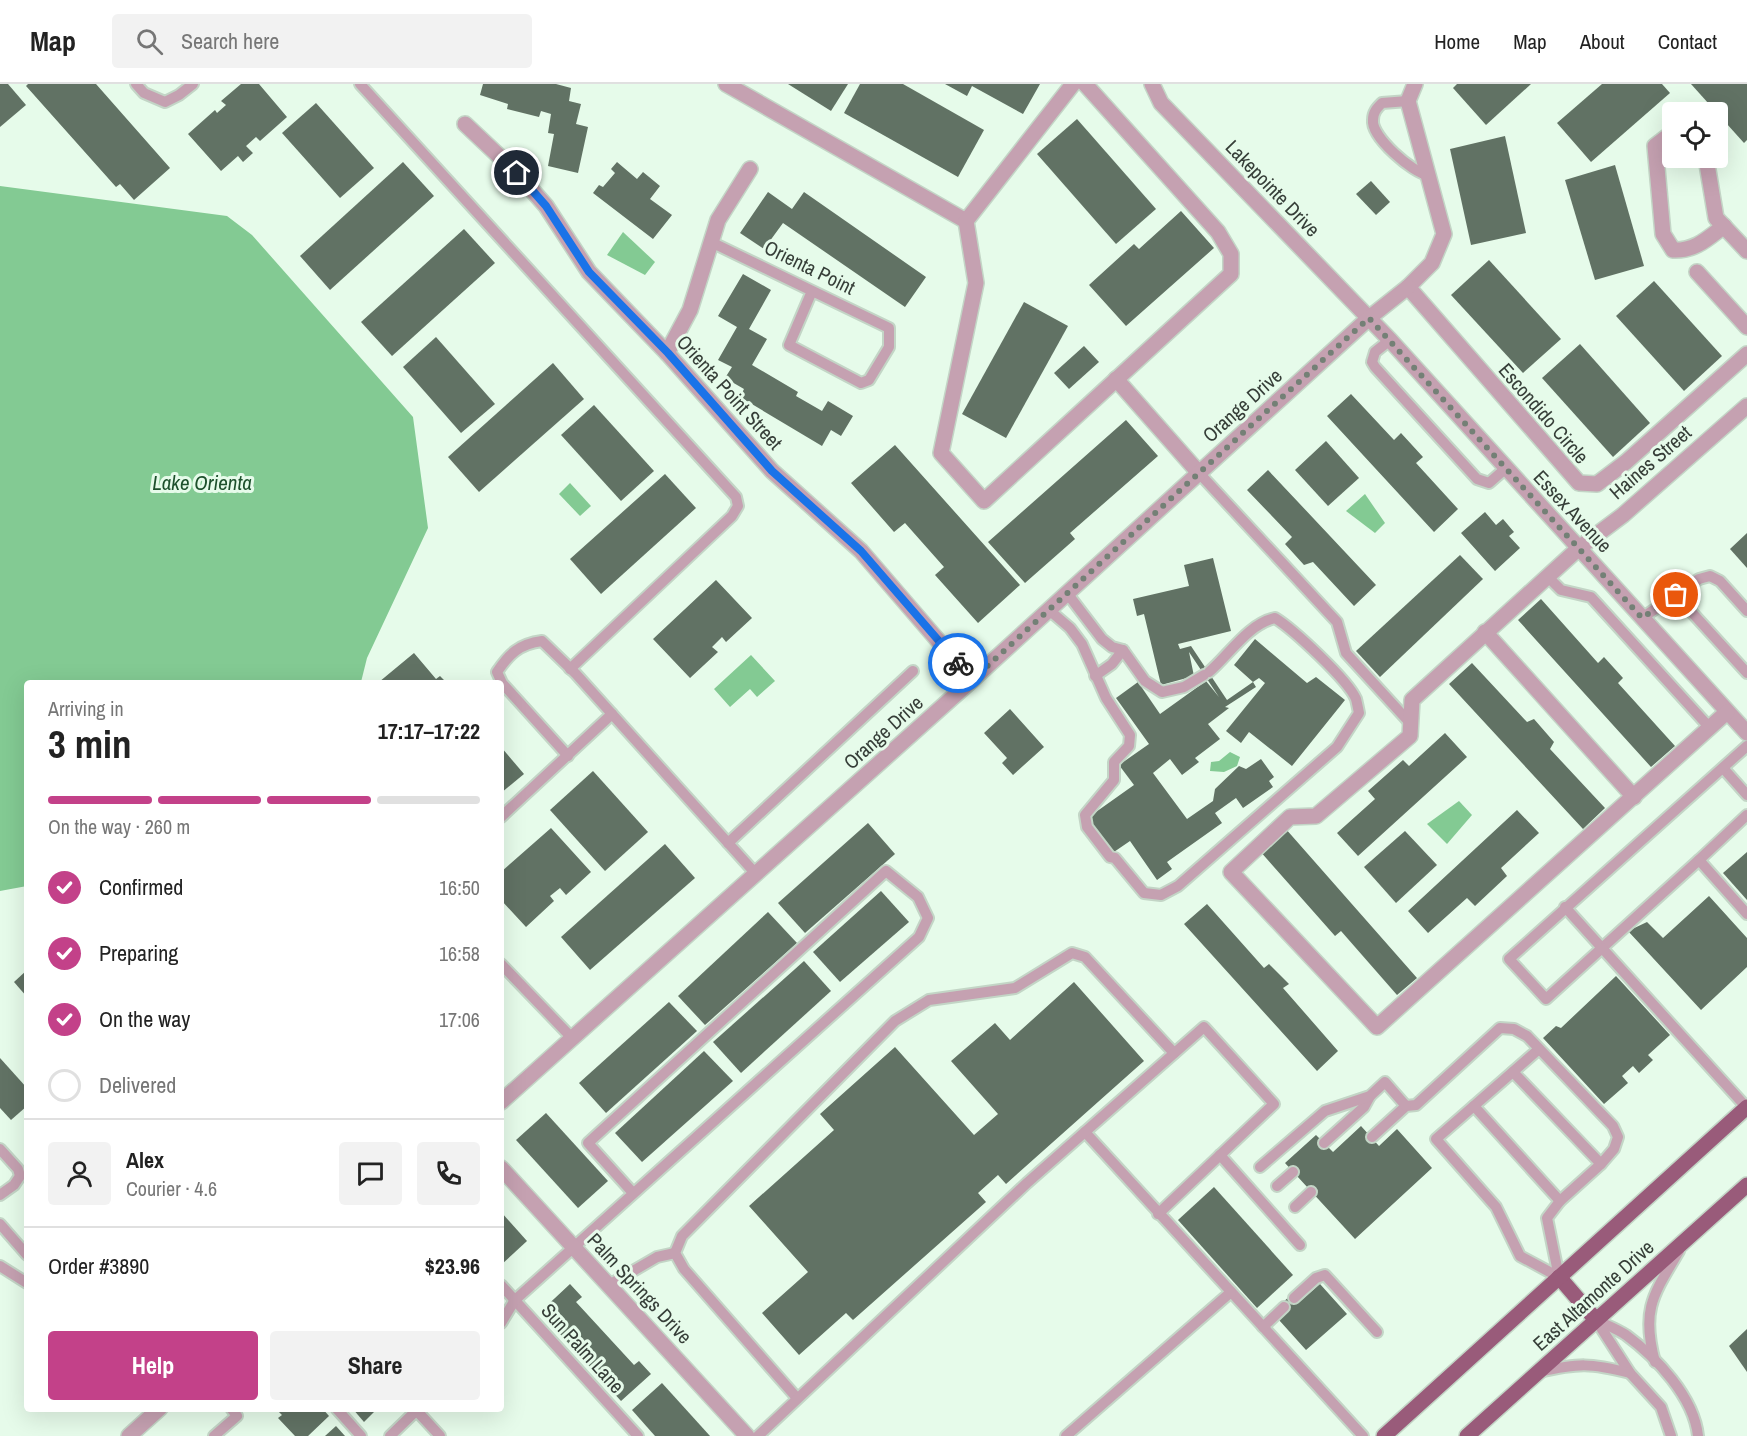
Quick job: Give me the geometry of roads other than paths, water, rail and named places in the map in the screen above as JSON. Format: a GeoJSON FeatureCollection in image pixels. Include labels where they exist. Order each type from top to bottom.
{"type":"FeatureCollection","features":[{"type":"Feature","properties":{"kind":"main road"},"geometry":{"type":"LineString","coordinates":[[1384,1436],[1747,1107]]}},
{"type":"Feature","properties":{"kind":"main road","name":"East Altamonte Drive"},"geometry":{"type":"LineString","coordinates":[[1467,1436],[1747,1185]]}},
{"type":"Feature","properties":{"kind":"main road"},"geometry":{"type":"LineString","coordinates":[[1559,1277],[1596,1320]]}},
{"type":"Feature","properties":{"kind":"street"},"geometry":{"type":"LineString","coordinates":[[726,84],[966,221]]}},
{"type":"Feature","properties":{"kind":"street"},"geometry":{"type":"LineString","coordinates":[[1073,84],[966,221],[976,283],[941,453],[984,501],[1231,274],[1231,254],[1218,232],[1085,84]]}},
{"type":"Feature","properties":{"kind":"street","name":"Lakepointe Drive"},"geometry":{"type":"LineString","coordinates":[[1152,84],[1161,103],[1369,318]]}},
{"type":"Feature","properties":{"kind":"street"},"geometry":{"type":"LineString","coordinates":[[1369,318],[1408,287],[1432,263],[1444,234],[1408,101],[1415,84]]}},
{"type":"Feature","properties":{"kind":"street","name":"Orienta Point Street"},"geometry":{"type":"LineString","coordinates":[[465,124],[517,173],[546,206],[589,272],[668,353],[772,471],[861,551],[972,680]]}},
{"type":"Feature","properties":{"kind":"street"},"geometry":{"type":"LineString","coordinates":[[1662,141],[1655,146],[1663,234],[1674,250],[1686,251],[1701,244],[1724,226]]}},
{"type":"Feature","properties":{"kind":"street"},"geometry":{"type":"LineString","coordinates":[[668,353],[690,310],[713,243],[718,220],[750,168]]}},
{"type":"Feature","properties":{"kind":"street"},"geometry":{"type":"LineString","coordinates":[[1707,168],[1716,218],[1747,251]]}},
{"type":"Feature","properties":{"kind":"street"},"geometry":{"type":"LineString","coordinates":[[1697,272],[1747,327]]}},
{"type":"Feature","properties":{"kind":"street","name":"Escondido Circle"},"geometry":{"type":"LineString","coordinates":[[1408,287],[1579,483],[1597,484],[1626,462],[1747,354]]}},
{"type":"Feature","properties":{"kind":"street","name":"Essex Avenue"},"geometry":{"type":"LineString","coordinates":[[1369,318],[1747,733]]}},
{"type":"Feature","properties":{"kind":"street","name":"Orange Drive"},"geometry":{"type":"LineString","coordinates":[[504,1099],[972,680],[1369,318]]}},
{"type":"Feature","properties":{"kind":"street"},"geometry":{"type":"LineString","coordinates":[[1116,379],[1199,473]]}},
{"type":"Feature","properties":{"kind":"street","name":"Haines Street"},"geometry":{"type":"LineString","coordinates":[[1410,723],[1412,700],[1547,576],[1579,548],[1623,515],[1747,406]]}},
{"type":"Feature","properties":{"kind":"street"},"geometry":{"type":"LineString","coordinates":[[1485,632],[1634,796]]}},
{"type":"Feature","properties":{"kind":"street"},"geometry":{"type":"LineString","coordinates":[[1410,723],[1410,736],[1316,816],[1290,817],[1231,872],[1377,1027],[1727,712]]}},
{"type":"Feature","properties":{"kind":"street","name":"Palm Springs Drive"},"geometry":{"type":"LineString","coordinates":[[504,1171],[747,1436]]}},
{"type":"Feature","properties":{"kind":"street"},"geometry":{"type":"LineString","coordinates":[[129,1436],[156,1412]]}},
{"type":"Feature","properties":{"kind":"lane"},"geometry":{"type":"LineString","coordinates":[[136,84],[144,93],[165,102],[193,84]]}},
{"type":"Feature","properties":{"kind":"lane"},"geometry":{"type":"LineString","coordinates":[[360,84],[736,497],[738,506],[732,516],[570,669]]}},
{"type":"Feature","properties":{"kind":"lane"},"geometry":{"type":"LineString","coordinates":[[1408,101],[1382,103],[1375,110],[1373,125],[1381,138],[1412,170],[1428,175]]}},
{"type":"Feature","properties":{"kind":"lane","name":"Orienta Point"},"geometry":{"type":"LineString","coordinates":[[713,243],[889,328],[889,347],[869,380],[861,383],[789,345],[812,291]]}},
{"type":"Feature","properties":{"kind":"lane"},"geometry":{"type":"LineString","coordinates":[[1390,340],[1375,352],[1372,362],[1375,367],[1477,479],[1489,483],[1505,468]]}},
{"type":"Feature","properties":{"kind":"lane"},"geometry":{"type":"LineString","coordinates":[[1199,473],[1337,622],[1346,653],[1410,723]]}},
{"type":"Feature","properties":{"kind":"lane"},"geometry":{"type":"LineString","coordinates":[[1547,576],[1561,590],[1591,597],[1710,728]]}},
{"type":"Feature","properties":{"kind":"lane"},"geometry":{"type":"LineString","coordinates":[[1642,618],[1699,579],[1710,576],[1720,581],[1747,611]]}},
{"type":"Feature","properties":{"kind":"lane"},"geometry":{"type":"LineString","coordinates":[[1048,610],[1070,628],[1082,644],[1095,676],[1130,735],[1129,746],[1114,762],[1114,780],[1085,815],[1087,827],[1110,857],[1115,858],[1144,893],[1161,895],[1196,870],[1337,747],[1359,713],[1355,698],[1340,680],[1294,631],[1275,618],[1264,620],[1255,627],[1207,674],[1184,687],[1162,692],[1145,681],[1123,650],[1112,647],[1102,639],[1067,593]]}},
{"type":"Feature","properties":{"kind":"lane"},"geometry":{"type":"LineString","coordinates":[[1676,595],[1747,673]]}},
{"type":"Feature","properties":{"kind":"lane"},"geometry":{"type":"LineString","coordinates":[[501,680],[497,672],[510,652],[530,642],[542,641],[612,714],[756,874]]}},
{"type":"Feature","properties":{"kind":"lane"},"geometry":{"type":"LineString","coordinates":[[1095,676],[1112,664],[1123,650]]}},
{"type":"Feature","properties":{"kind":"lane"},"geometry":{"type":"LineString","coordinates":[[728,843],[913,671]]}},
{"type":"Feature","properties":{"kind":"lane"},"geometry":{"type":"LineString","coordinates":[[504,685],[568,756]]}},
{"type":"Feature","properties":{"kind":"lane"},"geometry":{"type":"LineString","coordinates":[[504,814],[612,714]]}},
{"type":"Feature","properties":{"kind":"lane"},"geometry":{"type":"LineString","coordinates":[[1747,746],[1509,959],[1546,999],[1747,815]]}},
{"type":"Feature","properties":{"kind":"lane"},"geometry":{"type":"LineString","coordinates":[[1723,768],[1747,795]]}},
{"type":"Feature","properties":{"kind":"lane"},"geometry":{"type":"LineString","coordinates":[[1699,860],[1747,914]]}},
{"type":"Feature","properties":{"kind":"lane"},"geometry":{"type":"LineString","coordinates":[[504,1318],[515,1300],[573,1246],[633,1193],[919,937],[928,918],[918,897],[886,871],[588,1143],[633,1193]]}},
{"type":"Feature","properties":{"kind":"lane"},"geometry":{"type":"LineString","coordinates":[[1565,907],[1747,1107]]}},
{"type":"Feature","properties":{"kind":"lane"},"geometry":{"type":"LineString","coordinates":[[675,1253],[682,1236],[895,1021],[929,1000],[1015,988],[1071,953],[1085,957],[1174,1053]]}},
{"type":"Feature","properties":{"kind":"lane"},"geometry":{"type":"LineString","coordinates":[[504,967],[572,1038]]}},
{"type":"Feature","properties":{"kind":"lane"},"geometry":{"type":"LineString","coordinates":[[758,1436],[1085,1132],[1204,1027],[1274,1104],[1158,1214]]}},
{"type":"Feature","properties":{"kind":"lane"},"geometry":{"type":"LineString","coordinates":[[1372,1137],[1406,1106],[1416,1105],[1500,1028],[1514,1029],[1527,1036],[1613,1126],[1618,1137],[1614,1149],[1601,1164],[1560,1201],[1547,1218],[1559,1277]]}},
{"type":"Feature","properties":{"kind":"lane"},"geometry":{"type":"LineString","coordinates":[[1539,1049],[1436,1139],[1496,1207],[1504,1228],[1520,1256],[1559,1277]]}},
{"type":"Feature","properties":{"kind":"lane"},"geometry":{"type":"LineString","coordinates":[[1513,1072],[1601,1164]]}},
{"type":"Feature","properties":{"kind":"lane"},"geometry":{"type":"LineString","coordinates":[[1260,1167],[1325,1111],[1370,1095],[1385,1082],[1406,1106]]}},
{"type":"Feature","properties":{"kind":"lane"},"geometry":{"type":"LineString","coordinates":[[1324,1143],[1364,1107],[1370,1095]]}},
{"type":"Feature","properties":{"kind":"lane"},"geometry":{"type":"LineString","coordinates":[[1474,1106],[1560,1201]]}},
{"type":"Feature","properties":{"kind":"lane"},"geometry":{"type":"LineString","coordinates":[[1085,1132],[1363,1436]]}},
{"type":"Feature","properties":{"kind":"lane"},"geometry":{"type":"LineString","coordinates":[[0,1149],[18,1169],[20,1176],[14,1185],[0,1195]]}},
{"type":"Feature","properties":{"kind":"lane"},"geometry":{"type":"LineString","coordinates":[[1220,1155],[1300,1245]]}},
{"type":"Feature","properties":{"kind":"lane"},"geometry":{"type":"LineString","coordinates":[[1277,1186],[1293,1172]]}},
{"type":"Feature","properties":{"kind":"lane"},"geometry":{"type":"LineString","coordinates":[[1295,1207],[1311,1192]]}},
{"type":"Feature","properties":{"kind":"lane"},"geometry":{"type":"LineString","coordinates":[[0,1224],[24,1252]]}},
{"type":"Feature","properties":{"kind":"lane"},"geometry":{"type":"LineString","coordinates":[[1655,1362],[1648,1335],[1653,1294],[1685,1240]]}},
{"type":"Feature","properties":{"kind":"lane"},"geometry":{"type":"LineString","coordinates":[[609,1285],[657,1257],[675,1253]]}},
{"type":"Feature","properties":{"kind":"lane"},"geometry":{"type":"LineString","coordinates":[[675,1253],[684,1269],[797,1398]]}},
{"type":"Feature","properties":{"kind":"lane"},"geometry":{"type":"LineString","coordinates":[[0,1266],[24,1281]]}},
{"type":"Feature","properties":{"kind":"lane"},"geometry":{"type":"LineString","coordinates":[[1294,1298],[1316,1278],[1325,1275],[1377,1332]]}},
{"type":"Feature","properties":{"kind":"lane","name":"Sun Palm Lane"},"geometry":{"type":"LineString","coordinates":[[504,1288],[638,1436]]}},
{"type":"Feature","properties":{"kind":"lane"},"geometry":{"type":"LineString","coordinates":[[1066,1436],[1231,1292]]}},
{"type":"Feature","properties":{"kind":"lane"},"geometry":{"type":"LineString","coordinates":[[1263,1327],[1284,1307]]}},
{"type":"Feature","properties":{"kind":"lane"},"geometry":{"type":"LineString","coordinates":[[1596,1320],[1625,1334],[1655,1362],[1689,1404],[1698,1436]]}},
{"type":"Feature","properties":{"kind":"lane"},"geometry":{"type":"LineString","coordinates":[[1596,1320],[1630,1373],[1661,1407],[1671,1436]]}},
{"type":"Feature","properties":{"kind":"lane"},"geometry":{"type":"LineString","coordinates":[[1538,1372],[1579,1363],[1596,1364],[1630,1373]]}},
{"type":"Feature","properties":{"kind":"lane"},"geometry":{"type":"LineString","coordinates":[[214,1436],[237,1416],[234,1412]]}},
{"type":"Feature","properties":{"kind":"lane"},"geometry":{"type":"LineString","coordinates":[[340,1412],[361,1436]]}},
{"type":"Feature","properties":{"kind":"lane"},"geometry":{"type":"LineString","coordinates":[[390,1436],[416,1412]]}},
{"type":"Feature","properties":{"kind":"lane"},"geometry":{"type":"LineString","coordinates":[[420,1412],[440,1436]]}},
{"type":"Feature","properties":{"kind":"water","name":"Lake Orienta"},"geometry":{"type":"Polygon","coordinates":[[[0,186],[227,216],[252,235],[413,417],[428,528],[367,658],[362,680],[24,680],[24,887],[0,891],[0,186]]]}},
{"type":"Feature","properties":{"kind":"water"},"geometry":{"type":"Polygon","coordinates":[[[623,232],[655,262],[645,275],[607,255],[623,232]]]}},
{"type":"Feature","properties":{"kind":"water"},"geometry":{"type":"Polygon","coordinates":[[[570,483],[591,506],[580,516],[559,494],[570,483]]]}},
{"type":"Feature","properties":{"kind":"water"},"geometry":{"type":"Polygon","coordinates":[[[1365,494],[1385,523],[1375,533],[1346,511],[1365,494]]]}},
{"type":"Feature","properties":{"kind":"water"},"geometry":{"type":"Polygon","coordinates":[[[751,655],[775,681],[757,697],[750,689],[730,707],[714,689],[751,655]]]}},
{"type":"Feature","properties":{"kind":"water"},"geometry":{"type":"Polygon","coordinates":[[[1230,752],[1240,757],[1237,766],[1224,772],[1210,771],[1211,762],[1219,761],[1230,752]]]}},
{"type":"Feature","properties":{"kind":"water"},"geometry":{"type":"Polygon","coordinates":[[[1459,801],[1472,815],[1447,844],[1427,824],[1459,801]]]}}]}
